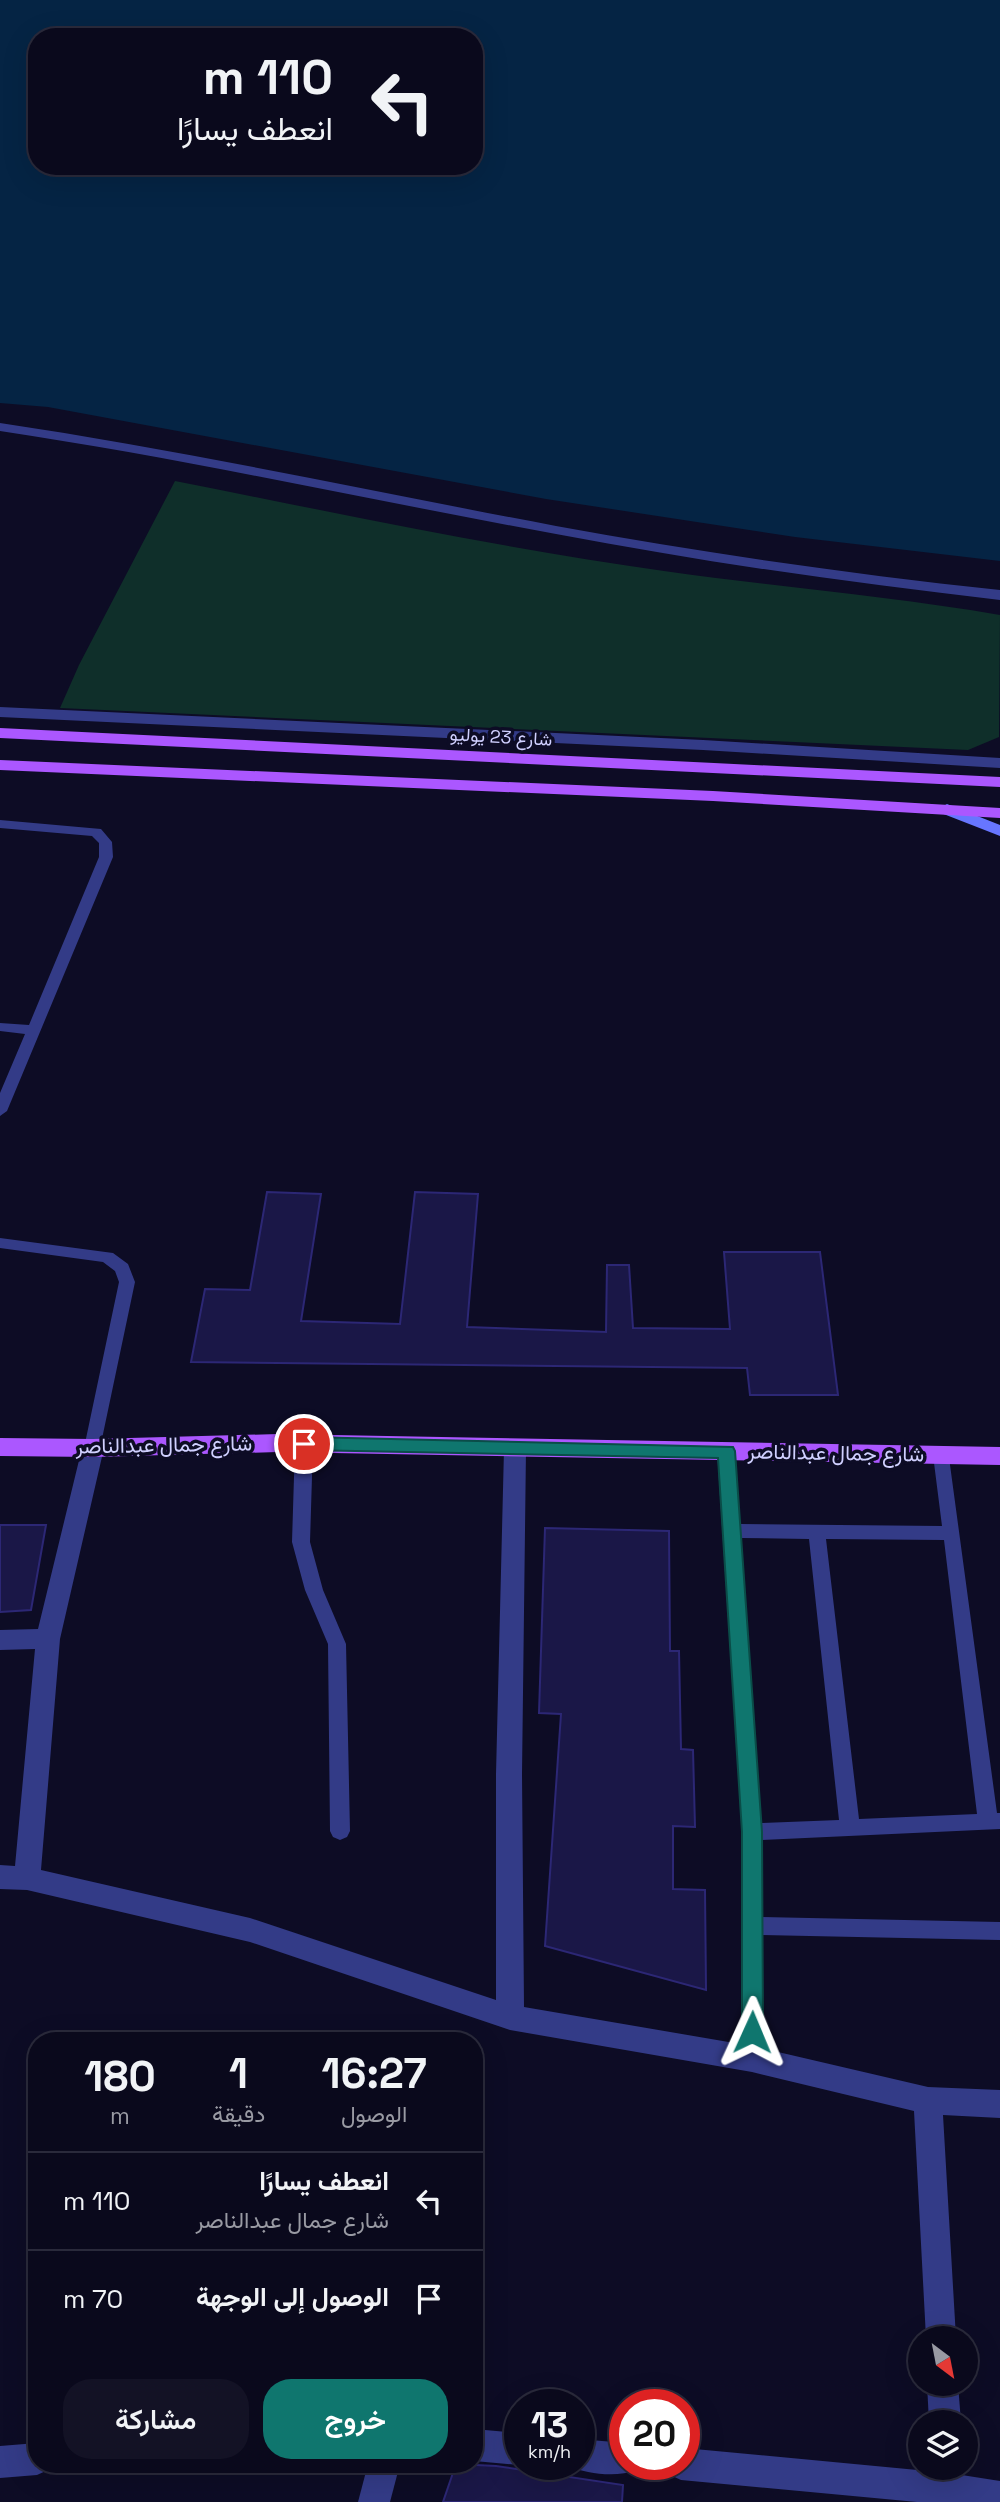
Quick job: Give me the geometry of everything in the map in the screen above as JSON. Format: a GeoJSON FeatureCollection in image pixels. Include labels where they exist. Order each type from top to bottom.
{"type":"FeatureCollection","features":[{"type":"Feature","properties":{"kind":"main road","name":"شارع 23 يوليو"},"geometry":{"type":"LineString","coordinates":[[0,733],[1000,782]]}},
{"type":"Feature","properties":{"kind":"main road"},"geometry":{"type":"LineString","coordinates":[[0,765],[713,796],[1000,813]]}},
{"type":"Feature","properties":{"kind":"main road","name":"شارع جمال عبدالناصر"},"geometry":{"type":"LineString","coordinates":[[0,1447],[304,1444],[1000,1456]]}},
{"type":"Feature","properties":{"kind":"street"},"geometry":{"type":"LineString","coordinates":[[0,427],[157,452],[560,530],[753,563],[1000,595]]}},
{"type":"Feature","properties":{"kind":"street"},"geometry":{"type":"LineString","coordinates":[[0,712],[729,747],[1000,763]]}},
{"type":"Feature","properties":{"kind":"street"},"geometry":{"type":"LineString","coordinates":[[727,769],[729,747]]}},
{"type":"Feature","properties":{"kind":"street"},"geometry":{"type":"LineString","coordinates":[[947,809],[1000,831]]}},
{"type":"Feature","properties":{"kind":"street"},"geometry":{"type":"LineString","coordinates":[[93,1448],[48,1639],[13,1878],[250,1930],[510,2017],[752,2059],[928,2101],[1000,2104]]}},
{"type":"Feature","properties":{"kind":"street"},"geometry":{"type":"LineString","coordinates":[[510,2017],[509,1774],[515,1449]]}},
{"type":"Feature","properties":{"kind":"street"},"geometry":{"type":"LineString","coordinates":[[0,1640],[48,1639]]}},
{"type":"Feature","properties":{"kind":"street"},"geometry":{"type":"LineString","coordinates":[[928,2101],[940,2326]]}},
{"type":"Feature","properties":{"kind":"street"},"geometry":{"type":"LineString","coordinates":[[483,2446],[504,2448]]}},
{"type":"Feature","properties":{"kind":"street"},"geometry":{"type":"LineString","coordinates":[[0,2462],[28,2460]]}},
{"type":"Feature","properties":{"kind":"street"},"geometry":{"type":"LineString","coordinates":[[700,2465],[908,2476]]}},
{"type":"Feature","properties":{"kind":"street"},"geometry":{"type":"LineString","coordinates":[[374,2502],[382,2473]]}},
{"type":"Feature","properties":{"kind":"street"},"geometry":{"type":"LineString","coordinates":[[953,2480],[1000,2497]]}},
{"type":"Feature","properties":{"kind":"lane"},"geometry":{"type":"LineString","coordinates":[[0,824],[96,832],[105,842],[106,857],[0,1111]]}},
{"type":"Feature","properties":{"kind":"lane"},"geometry":{"type":"LineString","coordinates":[[0,1027],[34,1030]]}},
{"type":"Feature","properties":{"kind":"lane"},"geometry":{"type":"LineString","coordinates":[[0,1242],[107,1256],[122,1268],[127,1282],[93,1448]]}},
{"type":"Feature","properties":{"kind":"lane"},"geometry":{"type":"LineString","coordinates":[[304,1444],[301,1542],[314,1590],[337,1644],[340,1831]]}},
{"type":"Feature","properties":{"kind":"lane"},"geometry":{"type":"LineString","coordinates":[[726,1451],[752,1832],[752,2059]]}},
{"type":"Feature","properties":{"kind":"lane"},"geometry":{"type":"LineString","coordinates":[[752,1832],[994,1821],[942,1455]]}},
{"type":"Feature","properties":{"kind":"lane"},"geometry":{"type":"LineString","coordinates":[[732,1531],[952,1533]]}},
{"type":"Feature","properties":{"kind":"lane"},"geometry":{"type":"LineString","coordinates":[[817,1533],[850,1828]]}},
{"type":"Feature","properties":{"kind":"lane"},"geometry":{"type":"LineString","coordinates":[[754,1926],[1000,1931]]}},
{"type":"Feature","properties":{"kind":"green space"},"geometry":{"type":"Polygon","coordinates":[[[175,481],[541,552],[706,577],[916,602],[1000,615],[999,737],[968,750],[60,708],[79,665],[175,481]]]}},
{"type":"Feature","properties":{"kind":"water"},"geometry":{"type":"Polygon","coordinates":[[[0,0],[1000,0],[1000,561],[795,537],[546,499],[48,407],[0,403],[0,0]]]}},
{"type":"Feature","properties":{"kind":"building"},"geometry":{"type":"Polygon","coordinates":[[[267,1192],[321,1194],[301,1321],[400,1324],[415,1192],[478,1194],[467,1327],[606,1332],[607,1265],[629,1265],[633,1328],[730,1329],[724,1252],[820,1252],[838,1395],[750,1395],[747,1368],[191,1362],[205,1289],[250,1290],[267,1192]]]}},
{"type":"Feature","properties":{"kind":"building"},"geometry":{"type":"Polygon","coordinates":[[[0,1525],[46,1525],[31,1610],[0,1612],[0,1525]]]}},
{"type":"Feature","properties":{"kind":"building"},"geometry":{"type":"Polygon","coordinates":[[[545,1528],[669,1531],[670,1651],[679,1651],[681,1749],[693,1750],[695,1827],[673,1826],[673,1889],[705,1890],[706,1990],[545,1946],[561,1714],[539,1713],[545,1528]]]}},
{"type":"Feature","properties":{"kind":"building"},"geometry":{"type":"Polygon","coordinates":[[[483,2465],[504,2467],[504,2480],[590,2480],[623,2485],[622,2502],[443,2502],[453,2473],[483,2473],[483,2465]]]}},
{"type":"Feature","properties":{"kind":"route"},"geometry":{"type":"LineString","coordinates":[[304,1444],[726,1451],[752,1832],[752,2032]]}}]}
